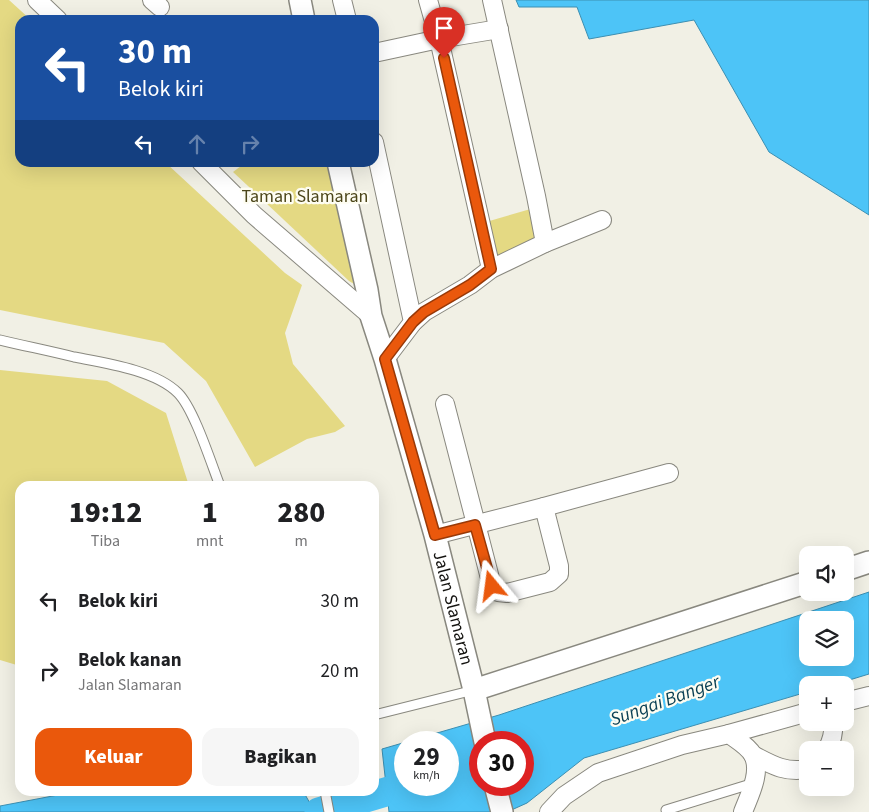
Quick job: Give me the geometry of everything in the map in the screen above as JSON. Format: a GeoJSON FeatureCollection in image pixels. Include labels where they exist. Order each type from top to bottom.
{"type":"FeatureCollection","features":[{"type":"Feature","properties":{"kind":"street"},"geometry":{"type":"LineString","coordinates":[[37,0],[53,15]]}},
{"type":"Feature","properties":{"kind":"street"},"geometry":{"type":"LineString","coordinates":[[300,0],[303,15]]}},
{"type":"Feature","properties":{"kind":"street"},"geometry":{"type":"LineString","coordinates":[[342,0],[346,15]]}},
{"type":"Feature","properties":{"kind":"street"},"geometry":{"type":"LineString","coordinates":[[428,0],[439,39],[491,269]]}},
{"type":"Feature","properties":{"kind":"street"},"geometry":{"type":"LineString","coordinates":[[492,0],[545,244]]}},
{"type":"Feature","properties":{"kind":"street"},"geometry":{"type":"LineString","coordinates":[[379,53],[499,28]]}},
{"type":"Feature","properties":{"kind":"street"},"geometry":{"type":"LineString","coordinates":[[379,165],[413,322]]}},
{"type":"Feature","properties":{"kind":"street"},"geometry":{"type":"LineString","coordinates":[[206,167],[254,215],[371,316]]}},
{"type":"Feature","properties":{"kind":"street","name":"Jalan Slamaran"},"geometry":{"type":"LineString","coordinates":[[339,167],[367,290],[371,316],[435,535],[482,731]]}},
{"type":"Feature","properties":{"kind":"street"},"geometry":{"type":"LineString","coordinates":[[385,359],[413,322],[443,299],[470,285],[491,269],[602,220]]}},
{"type":"Feature","properties":{"kind":"street"},"geometry":{"type":"LineString","coordinates":[[445,404],[492,586],[498,592],[507,593],[550,582],[559,574],[559,566],[544,507]]}},
{"type":"Feature","properties":{"kind":"street"},"geometry":{"type":"LineString","coordinates":[[435,535],[669,473]]}},
{"type":"Feature","properties":{"kind":"street"},"geometry":{"type":"LineString","coordinates":[[854,567],[869,562]]}},
{"type":"Feature","properties":{"kind":"street"},"geometry":{"type":"LineString","coordinates":[[474,690],[799,585]]}},
{"type":"Feature","properties":{"kind":"street"},"geometry":{"type":"LineString","coordinates":[[854,700],[869,696]]}},
{"type":"Feature","properties":{"kind":"street"},"geometry":{"type":"LineString","coordinates":[[549,812],[564,796],[598,773],[682,745],[799,715]]}},
{"type":"Feature","properties":{"kind":"street"},"geometry":{"type":"LineString","coordinates":[[730,734],[753,755],[777,768],[799,770]]}},
{"type":"Feature","properties":{"kind":"street"},"geometry":{"type":"LineString","coordinates":[[743,812],[754,783],[756,765],[753,755]]}},
{"type":"Feature","properties":{"kind":"street"},"geometry":{"type":"LineString","coordinates":[[498,796],[502,812]]}},
{"type":"Feature","properties":{"kind":"lane"},"geometry":{"type":"LineString","coordinates":[[0,340],[111,365],[144,374],[162,382],[178,393],[190,411],[218,481]]}},
{"type":"Feature","properties":{"kind":"lane"},"geometry":{"type":"LineString","coordinates":[[379,714],[474,690]]}},
{"type":"Feature","properties":{"kind":"lane"},"geometry":{"type":"LineString","coordinates":[[666,810],[754,783]]}},
{"type":"Feature","properties":{"kind":"lane"},"geometry":{"type":"LineString","coordinates":[[326,796],[330,812]]}},
{"type":"Feature","properties":{"kind":"green space"},"geometry":{"type":"Polygon","coordinates":[[[0,0],[9,0],[26,15],[15,15],[15,167],[170,167],[285,273],[302,285],[285,333],[293,364],[345,426],[335,432],[307,439],[255,467],[206,381],[164,343],[0,310],[0,0]]]}},
{"type":"Feature","properties":{"kind":"green space","name":"Taman Slamaran"},"geometry":{"type":"Polygon","coordinates":[[[240,167],[332,167],[361,288],[349,281],[233,172],[240,167]]]}},
{"type":"Feature","properties":{"kind":"green space"},"geometry":{"type":"Polygon","coordinates":[[[534,208],[539,231],[528,247],[494,263],[486,222],[534,208]]]}},
{"type":"Feature","properties":{"kind":"green space"},"geometry":{"type":"Polygon","coordinates":[[[0,370],[107,381],[166,413],[187,481],[15,481],[15,664],[0,660],[0,370]]]}},
{"type":"Feature","properties":{"kind":"water"},"geometry":{"type":"Polygon","coordinates":[[[516,0],[869,0],[869,215],[769,152],[694,20],[589,39],[577,7],[519,7],[516,0]]]}},
{"type":"Feature","properties":{"kind":"water"},"geometry":{"type":"Polygon","coordinates":[[[869,592],[869,674],[854,679],[854,676],[799,676],[799,694],[584,758],[527,803],[507,812],[389,812],[382,749],[394,745],[394,796],[459,796],[459,731],[444,731],[499,715],[799,615],[799,666],[854,666],[854,611],[812,611],[842,601],[854,601],[854,597],[869,592]]]}},
{"type":"Feature","properties":{"kind":"water"},"geometry":{"type":"Polygon","coordinates":[[[53,796],[306,796],[315,812],[0,812],[0,806],[53,796]]]}},
{"type":"Feature","properties":{"kind":"waterway","name":"Sungai Banger"},"geometry":{"type":"LineString","coordinates":[[379,794],[394,790]]}},
{"type":"Feature","properties":{"kind":"waterway","name":"Sungai Banger"},"geometry":{"type":"LineString","coordinates":[[319,812],[372,796]]}},
{"type":"Feature","properties":{"kind":"route"},"geometry":{"type":"LineString","coordinates":[[444,58],[491,269],[470,285],[443,299],[424,312],[413,322],[385,359],[435,535],[475,525],[492,586]]}}]}
